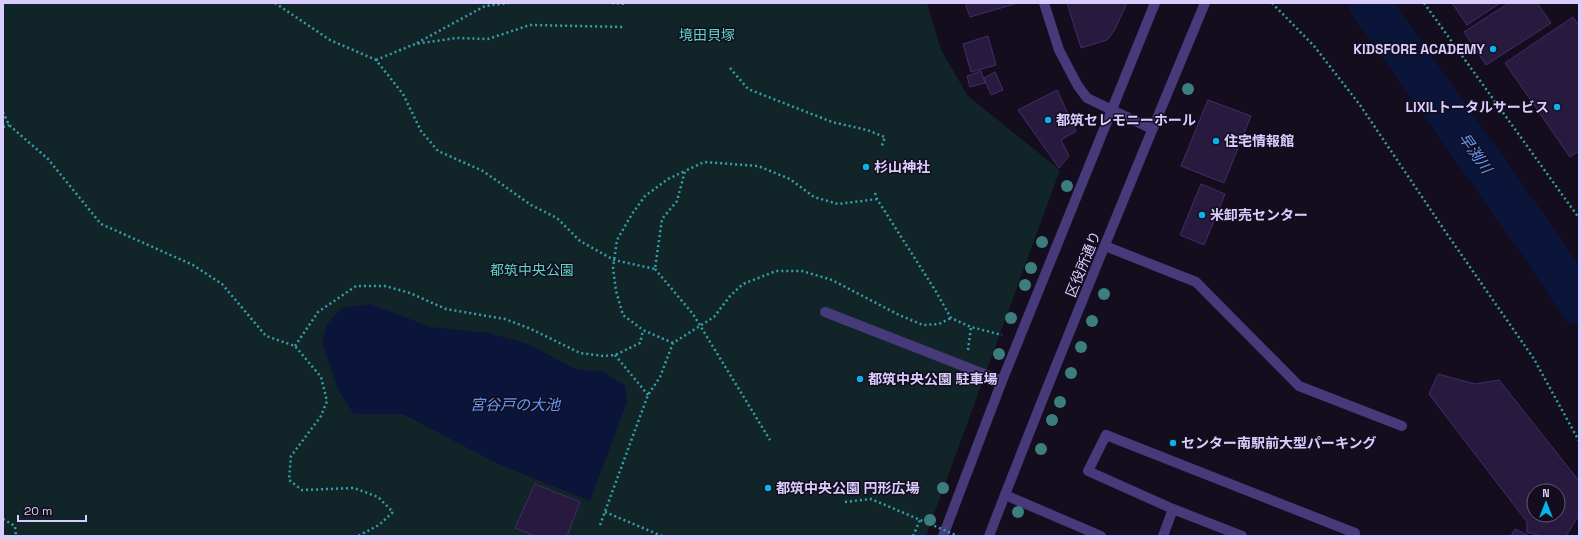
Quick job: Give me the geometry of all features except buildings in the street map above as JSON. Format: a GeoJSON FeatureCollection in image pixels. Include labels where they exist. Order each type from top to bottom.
{"type":"FeatureCollection","features":[{"type":"Feature","properties":{"kind":"street"},"geometry":{"type":"LineString","coordinates":[[1044,3],[1059,50],[1078,86],[1087,98],[1152,129]]}},
{"type":"Feature","properties":{"kind":"street"},"geometry":{"type":"LineString","coordinates":[[943,536],[1002,381],[1155,3]]}},
{"type":"Feature","properties":{"kind":"street","name":"区役所通り"},"geometry":{"type":"LineString","coordinates":[[989,536],[1152,129],[1205,3]]}},
{"type":"Feature","properties":{"kind":"street"},"geometry":{"type":"LineString","coordinates":[[1105,246],[1196,282],[1299,386],[1402,426]]}},
{"type":"Feature","properties":{"kind":"street"},"geometry":{"type":"LineString","coordinates":[[825,312],[1002,381]]}},
{"type":"Feature","properties":{"kind":"street"},"geometry":{"type":"LineString","coordinates":[[1242,536],[1173,509],[1088,471],[1106,435],[1355,532],[1354,536]]}},
{"type":"Feature","properties":{"kind":"street"},"geometry":{"type":"LineString","coordinates":[[1005,495],[1101,536]]}},
{"type":"Feature","properties":{"kind":"street"},"geometry":{"type":"LineString","coordinates":[[1163,536],[1173,509]]}},
{"type":"Feature","properties":{"kind":"path"},"geometry":{"type":"LineString","coordinates":[[275,3],[330,40],[376,60],[404,94],[421,131],[438,151],[483,171],[531,205],[557,218],[580,241],[614,260],[655,269],[693,314],[770,440]]}},
{"type":"Feature","properties":{"kind":"path"},"geometry":{"type":"LineString","coordinates":[[376,60],[415,44],[485,6],[509,3]]}},
{"type":"Feature","properties":{"kind":"path"},"geometry":{"type":"LineString","coordinates":[[612,3],[626,4]]}},
{"type":"Feature","properties":{"kind":"path"},"geometry":{"type":"LineString","coordinates":[[1272,3],[1314,46],[1360,105],[1534,359],[1579,441]]}},
{"type":"Feature","properties":{"kind":"path"},"geometry":{"type":"LineString","coordinates":[[1424,3],[1579,218]]}},
{"type":"Feature","properties":{"kind":"path"},"geometry":{"type":"LineString","coordinates":[[415,44],[456,38],[488,39],[530,25],[625,27]]}},
{"type":"Feature","properties":{"kind":"path"},"geometry":{"type":"LineString","coordinates":[[730,68],[748,89],[832,122],[867,130],[885,137],[881,148]]}},
{"type":"Feature","properties":{"kind":"path"},"geometry":{"type":"LineString","coordinates":[[3,112],[9,124],[48,159],[101,224],[192,265],[222,284],[266,336],[295,346],[321,377],[327,401],[321,416],[291,456],[289,480],[302,490],[354,488],[378,497],[393,512],[379,525],[358,536]]}},
{"type":"Feature","properties":{"kind":"path"},"geometry":{"type":"LineString","coordinates":[[3,127],[9,124]]}},
{"type":"Feature","properties":{"kind":"path"},"geometry":{"type":"LineString","coordinates":[[674,342],[643,330],[623,315],[616,291],[613,268],[617,240],[632,214],[645,196],[668,179],[704,162],[758,166],[790,179],[814,197],[838,204],[877,199]]}},
{"type":"Feature","properties":{"kind":"path"},"geometry":{"type":"LineString","coordinates":[[655,269],[662,219],[677,201],[685,171]]}},
{"type":"Feature","properties":{"kind":"path"},"geometry":{"type":"LineString","coordinates":[[875,193],[877,199],[951,318],[971,327],[1005,336]]}},
{"type":"Feature","properties":{"kind":"path"},"geometry":{"type":"LineString","coordinates":[[600,525],[648,395],[660,377],[674,342],[714,317],[730,296],[743,284],[776,271],[802,271],[832,280],[923,326],[939,324],[951,318]]}},
{"type":"Feature","properties":{"kind":"path"},"geometry":{"type":"LineString","coordinates":[[295,346],[318,312],[356,286],[385,286],[410,293],[446,309],[505,319],[531,329],[580,353],[604,356],[615,355],[640,343],[643,330]]}},
{"type":"Feature","properties":{"kind":"path"},"geometry":{"type":"LineString","coordinates":[[965,367],[971,327]]}},
{"type":"Feature","properties":{"kind":"path"},"geometry":{"type":"LineString","coordinates":[[615,355],[648,395]]}},
{"type":"Feature","properties":{"kind":"path"},"geometry":{"type":"LineString","coordinates":[[845,502],[871,499],[958,536]]}},
{"type":"Feature","properties":{"kind":"path"},"geometry":{"type":"LineString","coordinates":[[605,512],[662,536]]}},
{"type":"Feature","properties":{"kind":"path"},"geometry":{"type":"LineString","coordinates":[[3,519],[15,526],[16,536]]}},
{"type":"Feature","properties":{"kind":"path"},"geometry":{"type":"LineString","coordinates":[[913,536],[920,520]]}},
{"type":"Feature","properties":{"kind":"green space","name":"都筑中央公園"},"geometry":{"type":"Polygon","coordinates":[[[3,3],[927,3],[941,50],[968,96],[1060,170],[926,536],[3,536],[3,3]]]}},
{"type":"Feature","properties":{"kind":"water","name":"宮谷戸の大池"},"geometry":{"type":"Polygon","coordinates":[[[371,304],[430,327],[489,333],[528,344],[575,369],[604,372],[625,386],[627,402],[590,501],[500,465],[403,414],[354,414],[339,392],[322,342],[327,324],[342,308],[371,304]]]}},
{"type":"Feature","properties":{"kind":"waterway","name":"早渕川"},"geometry":{"type":"LineString","coordinates":[[1369,3],[1541,246],[1579,304]]}},
{"type":"Feature","properties":{"kind":"place","name":"KIDSFORE ACADEMY"},"geometry":{"type":"Point","coordinates":[1493,49]}},
{"type":"Feature","properties":{"kind":"place","name":"LIXILトータルサービス"},"geometry":{"type":"Point","coordinates":[1557,107]}},
{"type":"Feature","properties":{"kind":"place","name":"都筑セレモニーホール"},"geometry":{"type":"Point","coordinates":[1048,120]}},
{"type":"Feature","properties":{"kind":"place","name":"住宅情報館"},"geometry":{"type":"Point","coordinates":[1216,141]}},
{"type":"Feature","properties":{"kind":"place","name":"杉山神社"},"geometry":{"type":"Point","coordinates":[866,167]}},
{"type":"Feature","properties":{"kind":"place","name":"米卸売センター"},"geometry":{"type":"Point","coordinates":[1202,215]}},
{"type":"Feature","properties":{"kind":"place","name":"都筑中央公園 駐車場"},"geometry":{"type":"Point","coordinates":[860,379]}},
{"type":"Feature","properties":{"kind":"place","name":"センター南駅前大型パーキング"},"geometry":{"type":"Point","coordinates":[1173,443]}},
{"type":"Feature","properties":{"kind":"place","name":"都筑中央公園 円形広場"},"geometry":{"type":"Point","coordinates":[768,488]}},
{"type":"Feature","properties":{"kind":"park label","name":"境田貝塚"},"geometry":{"type":"Point","coordinates":[707,35]}}]}
